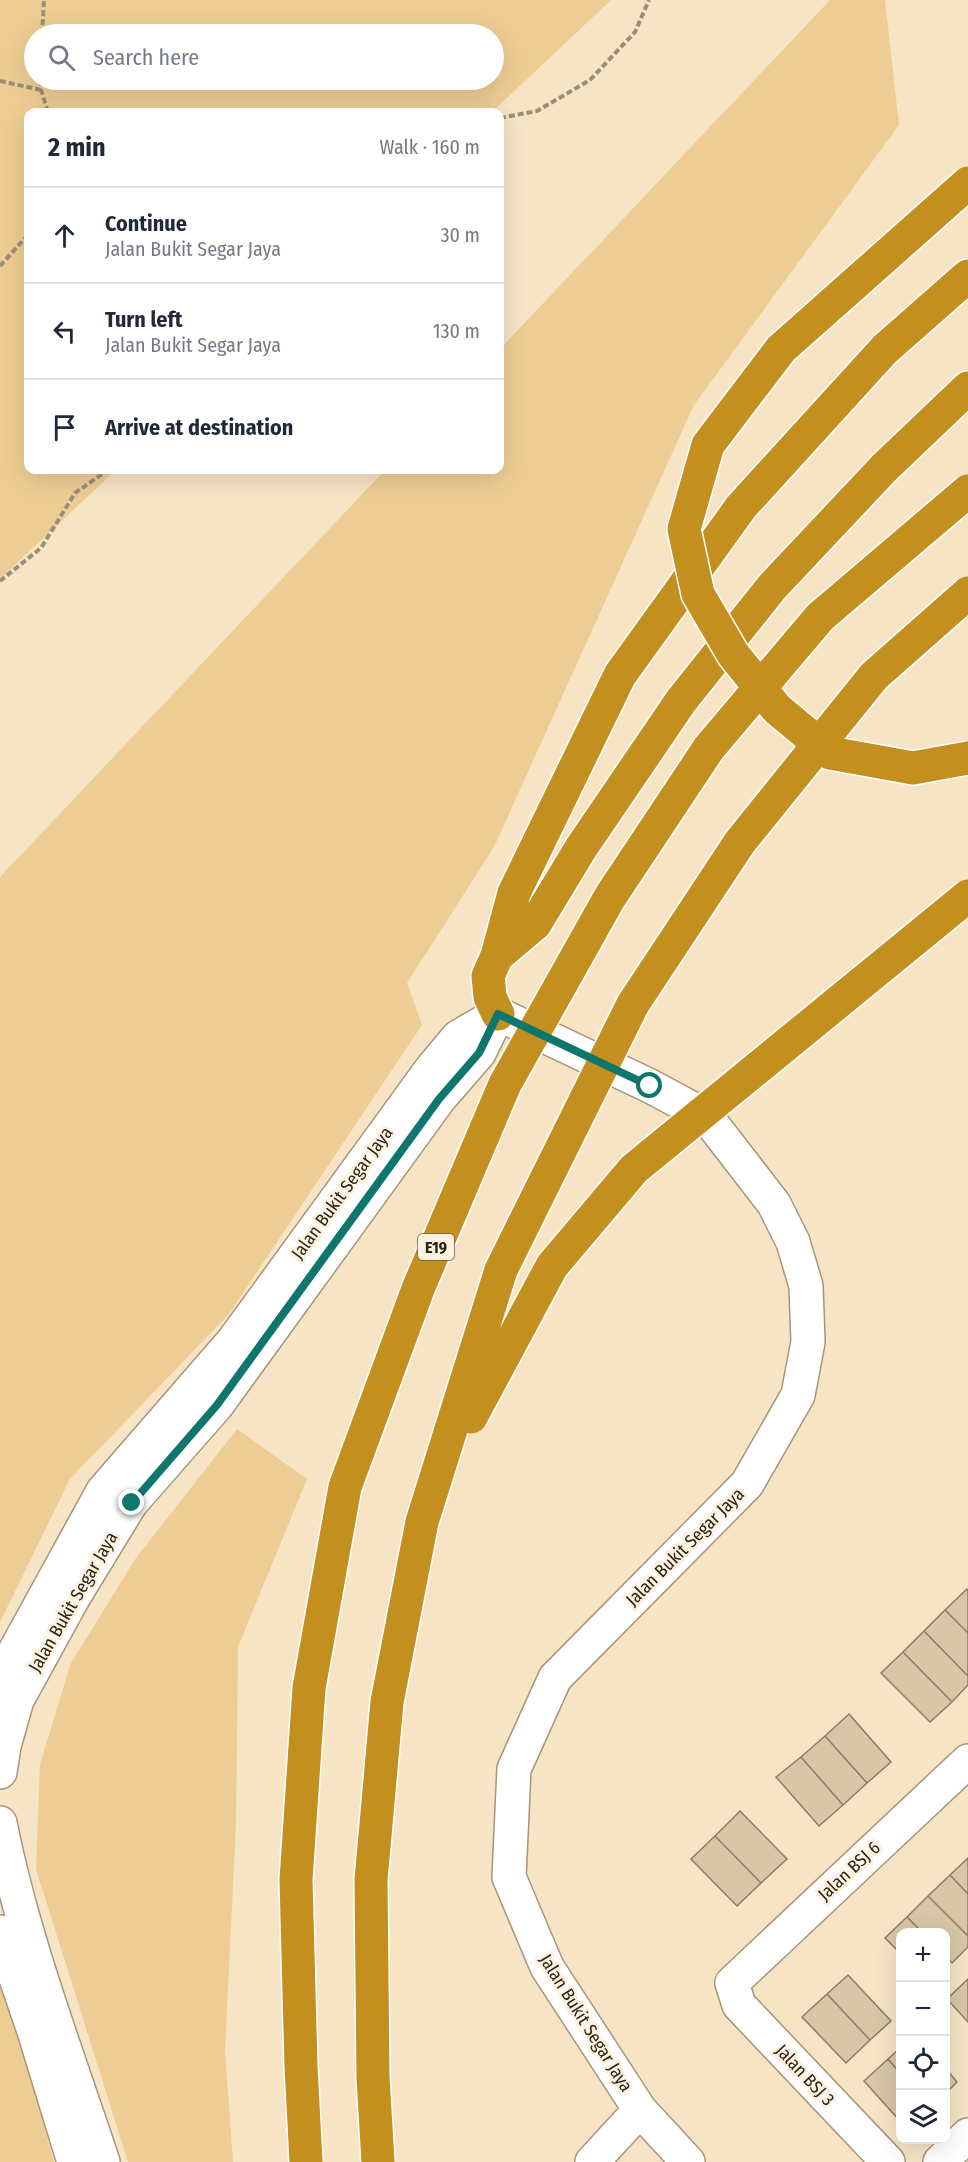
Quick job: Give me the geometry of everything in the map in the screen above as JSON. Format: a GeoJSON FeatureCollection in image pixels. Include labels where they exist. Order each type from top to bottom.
{"type":"FeatureCollection","features":[{"type":"Feature","properties":{"kind":"highway"},"geometry":{"type":"LineString","coordinates":[[968,183],[781,348],[708,445],[684,529],[698,594],[733,654],[777,709],[830,753],[913,768],[968,758]]}},
{"type":"Feature","properties":{"kind":"highway"},"geometry":{"type":"LineString","coordinates":[[498,1014],[490,997],[488,976],[497,956],[514,893],[621,675],[741,507],[885,349],[968,276]]}},
{"type":"Feature","properties":{"kind":"highway"},"geometry":{"type":"LineString","coordinates":[[497,956],[534,924],[581,848],[681,701],[772,587],[884,468],[968,388]]}},
{"type":"Feature","properties":{"kind":"highway","name":"E19"},"geometry":{"type":"LineString","coordinates":[[306,2162],[296,1880],[309,1688],[345,1487],[418,1289],[505,1084],[610,897],[709,748],[820,617],[968,491]]}},
{"type":"Feature","properties":{"kind":"highway"},"geometry":{"type":"LineString","coordinates":[[378,2162],[373,2077],[371,1880],[387,1702],[422,1522],[501,1270],[633,1004],[740,842],[874,676],[968,593]]}},
{"type":"Feature","properties":{"kind":"highway"},"geometry":{"type":"LineString","coordinates":[[422,1522],[483,1392],[552,1266],[634,1168],[968,896]]}},
{"type":"Feature","properties":{"kind":"street","name":"Jalan Bukit Segar Jaya"},"geometry":{"type":"LineString","coordinates":[[0,1683],[9,1662],[103,1491],[234,1340],[432,1068],[458,1037],[498,1014]]}},
{"type":"Feature","properties":{"kind":"street","name":"Jalan Bukit Segar Jaya"},"geometry":{"type":"LineString","coordinates":[[0,1772],[4,1746],[17,1700],[73,1598],[132,1503],[217,1405],[439,1099],[479,1053],[498,1014]]}},
{"type":"Feature","properties":{"kind":"street","name":"Jalan Bukit Segar Jaya"},"geometry":{"type":"LineString","coordinates":[[498,1014],[650,1086],[706,1116],[774,1204],[793,1242],[806,1286],[807,1342],[798,1395],[747,1485],[555,1678],[514,1769],[509,1877],[547,1967],[640,2110],[688,2162]]}},
{"type":"Feature","properties":{"kind":"street","name":"Jalan BSJ 6"},"geometry":{"type":"LineString","coordinates":[[732,1983],[968,1761]]}},
{"type":"Feature","properties":{"kind":"street"},"geometry":{"type":"LineString","coordinates":[[0,1823],[10,1874],[34,1956],[103,2162]]}},
{"type":"Feature","properties":{"kind":"street"},"geometry":{"type":"LineString","coordinates":[[0,1932],[34,2031],[74,2162]]}},
{"type":"Feature","properties":{"kind":"street","name":"Jalan BSJ 3"},"geometry":{"type":"LineString","coordinates":[[732,1983],[739,2005],[888,2162]]}},
{"type":"Feature","properties":{"kind":"street"},"geometry":{"type":"LineString","coordinates":[[592,2162],[640,2110]]}},
{"type":"Feature","properties":{"kind":"street"},"geometry":{"type":"LineString","coordinates":[[940,2162],[968,2135]]}},
{"type":"Feature","properties":{"kind":"path"},"geometry":{"type":"LineString","coordinates":[[43,24],[44,0]]}},
{"type":"Feature","properties":{"kind":"path"},"geometry":{"type":"LineString","coordinates":[[504,117],[537,111],[590,80],[635,32],[649,0]]}},
{"type":"Feature","properties":{"kind":"path"},"geometry":{"type":"LineString","coordinates":[[0,81],[24,86]]}},
{"type":"Feature","properties":{"kind":"path"},"geometry":{"type":"LineString","coordinates":[[41,90],[47,108]]}},
{"type":"Feature","properties":{"kind":"path"},"geometry":{"type":"LineString","coordinates":[[0,266],[24,239]]}},
{"type":"Feature","properties":{"kind":"path"},"geometry":{"type":"LineString","coordinates":[[0,581],[41,548],[75,493],[102,474]]}},
{"type":"Feature","properties":{"kind":"shaded area"},"geometry":{"type":"Polygon","coordinates":[[[0,0],[611,0],[496,108],[24,108],[24,474],[112,474],[0,579],[0,0]]]}},
{"type":"Feature","properties":{"kind":"shaded area"},"geometry":{"type":"Polygon","coordinates":[[[830,0],[885,0],[899,125],[694,405],[494,847],[407,983],[422,1025],[229,1314],[70,1479],[0,1622],[0,877],[381,474],[504,474],[504,345],[830,0]]]}},
{"type":"Feature","properties":{"kind":"shaded area"},"geometry":{"type":"Polygon","coordinates":[[[237,1429],[307,1479],[238,1647],[236,1823],[225,2051],[233,2162],[128,2162],[36,1869],[40,1764],[71,1663],[136,1558],[237,1429]]]}},
{"type":"Feature","properties":{"kind":"shaded area"},"geometry":{"type":"Polygon","coordinates":[[[0,1963],[54,2162],[0,2162],[0,1963]]]}},
{"type":"Feature","properties":{"kind":"building"},"geometry":{"type":"Polygon","coordinates":[[[967,1589],[968,1591],[968,1633],[945,1610],[967,1589]]]}},
{"type":"Feature","properties":{"kind":"building"},"geometry":{"type":"Polygon","coordinates":[[[945,1610],[968,1633],[968,1676],[924,1631],[945,1610]]]}},
{"type":"Feature","properties":{"kind":"building"},"geometry":{"type":"Polygon","coordinates":[[[924,1631],[968,1676],[968,1685],[952,1702],[903,1652],[924,1631]]]}},
{"type":"Feature","properties":{"kind":"building"},"geometry":{"type":"Polygon","coordinates":[[[903,1652],[952,1702],[930,1722],[881,1673],[903,1652]]]}},
{"type":"Feature","properties":{"kind":"building"},"geometry":{"type":"Polygon","coordinates":[[[849,1714],[891,1762],[867,1783],[825,1736],[849,1714]]]}},
{"type":"Feature","properties":{"kind":"building"},"geometry":{"type":"Polygon","coordinates":[[[825,1736],[867,1783],[843,1805],[801,1757],[825,1736]]]}},
{"type":"Feature","properties":{"kind":"building"},"geometry":{"type":"Polygon","coordinates":[[[801,1757],[843,1805],[819,1826],[776,1777],[801,1757]]]}},
{"type":"Feature","properties":{"kind":"building"},"geometry":{"type":"Polygon","coordinates":[[[740,1811],[787,1859],[761,1883],[715,1836],[740,1811]]]}},
{"type":"Feature","properties":{"kind":"building"},"geometry":{"type":"Polygon","coordinates":[[[715,1836],[761,1883],[737,1906],[691,1859],[715,1836]]]}},
{"type":"Feature","properties":{"kind":"building"},"geometry":{"type":"Polygon","coordinates":[[[968,1858],[968,1894],[950,1875],[968,1858]]]}},
{"type":"Feature","properties":{"kind":"building"},"geometry":{"type":"Polygon","coordinates":[[[950,1875],[968,1894],[968,1936],[928,1896],[950,1875]]]}},
{"type":"Feature","properties":{"kind":"building"},"geometry":{"type":"Polygon","coordinates":[[[928,1896],[968,1936],[968,1947],[952,1963],[950,1961],[950,1928],[918,1928],[907,1917],[928,1896]]]}},
{"type":"Feature","properties":{"kind":"building"},"geometry":{"type":"Polygon","coordinates":[[[907,1917],[918,1928],[896,1928],[896,1949],[885,1938],[907,1917]]]}},
{"type":"Feature","properties":{"kind":"building"},"geometry":{"type":"Polygon","coordinates":[[[848,1975],[891,2021],[870,2040],[827,1994],[848,1975]]]}},
{"type":"Feature","properties":{"kind":"building"},"geometry":{"type":"Polygon","coordinates":[[[968,1979],[968,2022],[950,2002],[950,1996],[968,1979]]]}},
{"type":"Feature","properties":{"kind":"building"},"geometry":{"type":"Polygon","coordinates":[[[827,1994],[870,2040],[846,2063],[802,2017],[827,1994]]]}},
{"type":"Feature","properties":{"kind":"building"},"geometry":{"type":"Polygon","coordinates":[[[896,2052],[896,2068],[888,2059],[896,2052]]]}},
{"type":"Feature","properties":{"kind":"building"},"geometry":{"type":"Polygon","coordinates":[[[888,2059],[896,2068],[896,2117],[864,2081],[888,2059]]]}},
{"type":"Feature","properties":{"kind":"building"},"geometry":{"type":"Polygon","coordinates":[[[950,2074],[957,2082],[950,2089],[950,2074]]]}},
{"type":"Feature","properties":{"kind":"route"},"geometry":{"type":"LineString","coordinates":[[132,1503],[217,1405],[439,1099],[479,1053],[498,1014],[650,1086]]}}]}
